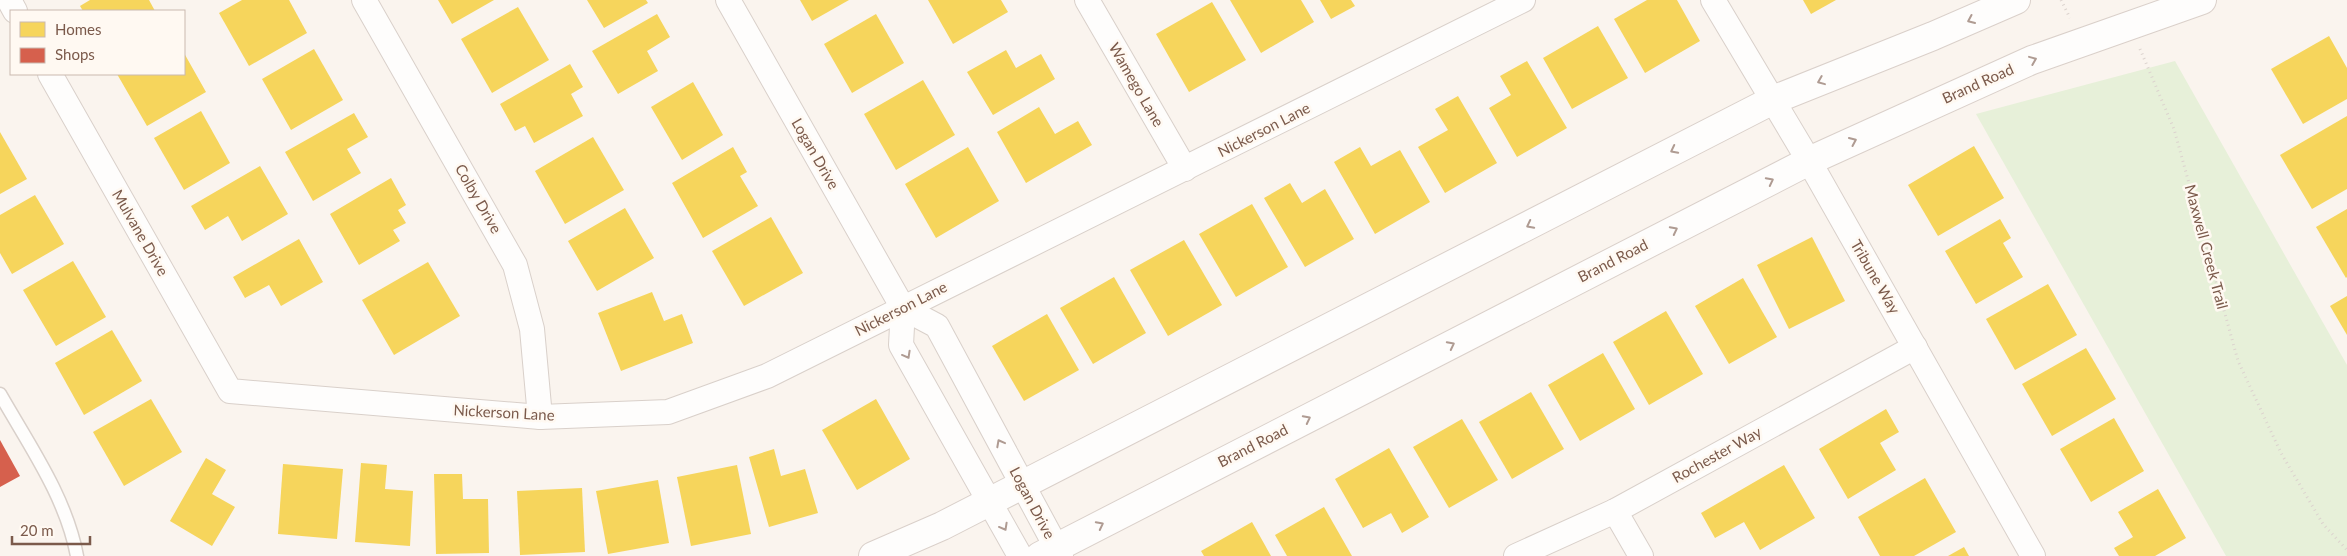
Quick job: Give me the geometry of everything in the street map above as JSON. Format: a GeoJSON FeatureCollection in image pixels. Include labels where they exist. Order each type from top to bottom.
{"type":"FeatureCollection","features":[{"type":"Feature","properties":{"kind":"main road"},"geometry":{"type":"LineString","coordinates":[[873,556],[942,526],[990,502],[1773,100],[1934,36],[2016,0]]}},
{"type":"Feature","properties":{"kind":"main road","name":"Brand Road"},"geometry":{"type":"LineString","coordinates":[[1052,553],[1809,161],[2032,60],[2202,0]]}},
{"type":"Feature","properties":{"kind":"street","name":"Colby Drive"},"geometry":{"type":"LineString","coordinates":[[364,0],[515,265],[532,329],[540,417]]}},
{"type":"Feature","properties":{"kind":"street","name":"Logan Drive"},"geometry":{"type":"LineString","coordinates":[[728,0],[903,308],[937,326],[1023,485],[1052,553]]}},
{"type":"Feature","properties":{"kind":"street","name":"Wamego Lane"},"geometry":{"type":"LineString","coordinates":[[1087,0],[1185,169]]}},
{"type":"Feature","properties":{"kind":"street","name":"Nickerson Lane"},"geometry":{"type":"LineString","coordinates":[[230,391],[540,417],[668,412],[767,376],[1523,0]]}},
{"type":"Feature","properties":{"kind":"street","name":"Tribune Way"},"geometry":{"type":"LineString","coordinates":[[1713,0],[1809,161],[2033,556]]}},
{"type":"Feature","properties":{"kind":"street","name":"Mulvane Drive"},"geometry":{"type":"LineString","coordinates":[[51,75],[230,391]]}},
{"type":"Feature","properties":{"kind":"street"},"geometry":{"type":"LineString","coordinates":[[903,308],[901,345],[1020,556]]}},
{"type":"Feature","properties":{"kind":"street","name":"Rochester Way"},"geometry":{"type":"LineString","coordinates":[[1516,556],[1615,511],[1915,347]]}},
{"type":"Feature","properties":{"kind":"street"},"geometry":{"type":"LineString","coordinates":[[1615,511],[1641,556]]}},
{"type":"Feature","properties":{"kind":"lane"},"geometry":{"type":"LineString","coordinates":[[0,394],[57,496],[72,530],[77,556]]}},
{"type":"Feature","properties":{"kind":"path"},"geometry":{"type":"LineString","coordinates":[[2061,0],[2071,20],[2080,17]]}},
{"type":"Feature","properties":{"kind":"path","name":"Maxwell Creek Trail"},"geometry":{"type":"LineString","coordinates":[[2130,24],[2174,129],[2238,361],[2281,453],[2323,524],[2347,550]]}},
{"type":"Feature","properties":{"kind":"green space"},"geometry":{"type":"Polygon","coordinates":[[[2175,61],[2347,365],[2347,556],[2226,556],[1976,114],[2175,61]]]}},
{"type":"Feature","properties":{"kind":"building: Homes"},"geometry":{"type":"Polygon","coordinates":[[[90,0],[149,0],[154,10],[82,10],[80,6],[90,0]]]}},
{"type":"Feature","properties":{"kind":"building: Homes"},"geometry":{"type":"Polygon","coordinates":[[[242,0],[289,0],[307,33],[249,66],[219,13],[242,0]]]}},
{"type":"Feature","properties":{"kind":"building: Homes"},"geometry":{"type":"Polygon","coordinates":[[[438,0],[494,0],[452,24],[438,0]]]}},
{"type":"Feature","properties":{"kind":"building: Homes"},"geometry":{"type":"Polygon","coordinates":[[[587,0],[646,0],[648,3],[604,28],[587,0]]]}},
{"type":"Feature","properties":{"kind":"building: Homes"},"geometry":{"type":"Polygon","coordinates":[[[800,0],[849,0],[812,21],[800,0]]]}},
{"type":"Feature","properties":{"kind":"building: Homes"},"geometry":{"type":"Polygon","coordinates":[[[928,0],[1001,0],[1008,12],[953,44],[928,0]]]}},
{"type":"Feature","properties":{"kind":"building: Homes"},"geometry":{"type":"Polygon","coordinates":[[[1230,0],[1301,0],[1314,22],[1261,53],[1230,0]]]}},
{"type":"Feature","properties":{"kind":"building: Homes"},"geometry":{"type":"Polygon","coordinates":[[[1320,0],[1351,0],[1355,6],[1331,19],[1320,0]]]}},
{"type":"Feature","properties":{"kind":"building: Homes"},"geometry":{"type":"Polygon","coordinates":[[[1647,0],[1677,0],[1700,41],[1645,73],[1614,19],[1647,0]]]}},
{"type":"Feature","properties":{"kind":"building: Homes"},"geometry":{"type":"Polygon","coordinates":[[[1803,0],[1836,0],[1811,14],[1803,0]]]}},
{"type":"Feature","properties":{"kind":"building: Homes"},"geometry":{"type":"Polygon","coordinates":[[[1212,2],[1246,60],[1189,92],[1156,34],[1212,2]]]}},
{"type":"Feature","properties":{"kind":"building: Homes"},"geometry":{"type":"Polygon","coordinates":[[[518,7],[549,60],[492,93],[461,39],[518,7]]]}},
{"type":"Feature","properties":{"kind":"building: Homes"},"geometry":{"type":"Polygon","coordinates":[[[657,14],[670,37],[647,51],[658,71],[618,94],[592,51],[657,14]]]}},
{"type":"Feature","properties":{"kind":"building: Homes"},"geometry":{"type":"Polygon","coordinates":[[[876,14],[904,63],[852,93],[824,44],[876,14]]]}},
{"type":"Feature","properties":{"kind":"building: Homes"},"geometry":{"type":"Polygon","coordinates":[[[1598,26],[1628,78],[1572,109],[1543,58],[1598,26]]]}},
{"type":"Feature","properties":{"kind":"building: Homes"},"geometry":{"type":"Polygon","coordinates":[[[2329,36],[2347,68],[2347,99],[2303,124],[2271,69],[2329,36]]]}},
{"type":"Feature","properties":{"kind":"building: Homes"},"geometry":{"type":"Polygon","coordinates":[[[314,49],[343,100],[291,130],[262,79],[314,49]]]}},
{"type":"Feature","properties":{"kind":"building: Homes"},"geometry":{"type":"Polygon","coordinates":[[[1006,50],[1016,68],[1041,54],[1055,79],[993,115],[967,72],[1006,50]]]}},
{"type":"Feature","properties":{"kind":"building: Homes"},"geometry":{"type":"Polygon","coordinates":[[[185,55],[206,92],[147,126],[118,75],[185,75],[185,55]]]}},
{"type":"Feature","properties":{"kind":"building: Homes"},"geometry":{"type":"Polygon","coordinates":[[[1527,61],[1567,128],[1517,157],[1489,108],[1511,95],[1500,76],[1527,61]]]}},
{"type":"Feature","properties":{"kind":"building: Homes"},"geometry":{"type":"Polygon","coordinates":[[[570,64],[583,87],[571,94],[583,116],[534,143],[525,126],[515,131],[500,104],[570,64]]]}},
{"type":"Feature","properties":{"kind":"building: Homes"},"geometry":{"type":"Polygon","coordinates":[[[923,80],[955,135],[896,170],[864,114],[923,80]]]}},
{"type":"Feature","properties":{"kind":"building: Homes"},"geometry":{"type":"Polygon","coordinates":[[[693,82],[723,135],[682,160],[651,107],[693,82]]]}},
{"type":"Feature","properties":{"kind":"building: Homes"},"geometry":{"type":"Polygon","coordinates":[[[1458,96],[1497,163],[1445,193],[1418,147],[1448,130],[1435,109],[1458,96]]]}},
{"type":"Feature","properties":{"kind":"building: Homes"},"geometry":{"type":"Polygon","coordinates":[[[1039,107],[1055,134],[1078,121],[1092,145],[1026,183],[997,132],[1039,107]]]}},
{"type":"Feature","properties":{"kind":"building: Homes"},"geometry":{"type":"Polygon","coordinates":[[[201,111],[230,163],[184,190],[154,138],[201,111]]]}},
{"type":"Feature","properties":{"kind":"building: Homes"},"geometry":{"type":"Polygon","coordinates":[[[354,113],[368,137],[347,149],[361,173],[313,201],[285,152],[354,113]]]}},
{"type":"Feature","properties":{"kind":"building: Homes"},"geometry":{"type":"Polygon","coordinates":[[[2347,116],[2347,189],[2312,209],[2280,155],[2347,116]]]}},
{"type":"Feature","properties":{"kind":"building: Homes"},"geometry":{"type":"Polygon","coordinates":[[[0,132],[27,179],[0,194],[0,132]]]}},
{"type":"Feature","properties":{"kind":"building: Homes"},"geometry":{"type":"Polygon","coordinates":[[[593,137],[624,190],[565,224],[535,171],[593,137]]]}},
{"type":"Feature","properties":{"kind":"building: Homes"},"geometry":{"type":"Polygon","coordinates":[[[1974,146],[2004,198],[1938,236],[1908,185],[1974,146]]]}},
{"type":"Feature","properties":{"kind":"building: Homes"},"geometry":{"type":"Polygon","coordinates":[[[733,147],[747,172],[740,176],[758,206],[703,238],[672,183],[733,147]]]}},
{"type":"Feature","properties":{"kind":"building: Homes"},"geometry":{"type":"Polygon","coordinates":[[[968,147],[999,201],[936,238],[905,184],[968,147]]]}},
{"type":"Feature","properties":{"kind":"building: Homes"},"geometry":{"type":"Polygon","coordinates":[[[1360,147],[1371,166],[1400,150],[1430,202],[1375,234],[1334,162],[1360,147]]]}},
{"type":"Feature","properties":{"kind":"building: Homes"},"geometry":{"type":"Polygon","coordinates":[[[260,166],[288,214],[242,241],[228,216],[205,230],[191,206],[260,166]]]}},
{"type":"Feature","properties":{"kind":"building: Homes"},"geometry":{"type":"Polygon","coordinates":[[[391,178],[406,205],[398,210],[406,223],[393,230],[400,241],[359,265],[330,214],[391,178]]]}},
{"type":"Feature","properties":{"kind":"building: Homes"},"geometry":{"type":"Polygon","coordinates":[[[1290,183],[1302,203],[1325,189],[1354,239],[1305,267],[1264,198],[1290,183]]]}},
{"type":"Feature","properties":{"kind":"building: Homes"},"geometry":{"type":"Polygon","coordinates":[[[35,195],[64,244],[12,274],[0,253],[0,215],[35,195]]]}},
{"type":"Feature","properties":{"kind":"building: Homes"},"geometry":{"type":"Polygon","coordinates":[[[1252,204],[1288,267],[1236,297],[1199,234],[1252,204]]]}},
{"type":"Feature","properties":{"kind":"building: Homes"},"geometry":{"type":"Polygon","coordinates":[[[625,208],[654,258],[597,291],[568,241],[625,208]]]}},
{"type":"Feature","properties":{"kind":"building: Homes"},"geometry":{"type":"Polygon","coordinates":[[[2347,209],[2347,277],[2346,278],[2316,227],[2347,209]]]}},
{"type":"Feature","properties":{"kind":"building: Homes"},"geometry":{"type":"Polygon","coordinates":[[[771,217],[803,273],[744,306],[712,251],[771,217]]]}},
{"type":"Feature","properties":{"kind":"building: Homes"},"geometry":{"type":"Polygon","coordinates":[[[2000,219],[2011,238],[2003,243],[2023,277],[1976,304],[1945,251],[2000,219]]]}},
{"type":"Feature","properties":{"kind":"building: Homes"},"geometry":{"type":"Polygon","coordinates":[[[1812,237],[1845,301],[1789,329],[1757,265],[1812,237]]]}},
{"type":"Feature","properties":{"kind":"building: Homes"},"geometry":{"type":"Polygon","coordinates":[[[299,239],[323,282],[281,306],[269,285],[245,298],[233,277],[299,239]]]}},
{"type":"Feature","properties":{"kind":"building: Homes"},"geometry":{"type":"Polygon","coordinates":[[[1184,240],[1222,305],[1168,336],[1130,270],[1184,240]]]}},
{"type":"Feature","properties":{"kind":"building: Homes"},"geometry":{"type":"Polygon","coordinates":[[[73,261],[106,317],[56,346],[23,290],[73,261]]]}},
{"type":"Feature","properties":{"kind":"building: Homes"},"geometry":{"type":"Polygon","coordinates":[[[428,262],[460,316],[394,355],[362,300],[428,262]]]}},
{"type":"Feature","properties":{"kind":"building: Homes"},"geometry":{"type":"Polygon","coordinates":[[[1114,277],[1146,333],[1093,364],[1060,308],[1114,277]]]}},
{"type":"Feature","properties":{"kind":"building: Homes"},"geometry":{"type":"Polygon","coordinates":[[[1743,278],[1777,337],[1729,364],[1695,306],[1743,278]]]}},
{"type":"Feature","properties":{"kind":"building: Homes"},"geometry":{"type":"Polygon","coordinates":[[[2048,284],[2077,335],[2015,370],[1986,319],[2048,284]]]}},
{"type":"Feature","properties":{"kind":"building: Homes"},"geometry":{"type":"Polygon","coordinates":[[[652,292],[664,321],[682,314],[693,343],[621,371],[598,313],[652,292]]]}},
{"type":"Feature","properties":{"kind":"building: Homes"},"geometry":{"type":"Polygon","coordinates":[[[2347,296],[2347,335],[2330,306],[2347,296]]]}},
{"type":"Feature","properties":{"kind":"building: Homes"},"geometry":{"type":"Polygon","coordinates":[[[1666,311],[1703,374],[1649,405],[1613,342],[1666,311]]]}},
{"type":"Feature","properties":{"kind":"building: Homes"},"geometry":{"type":"Polygon","coordinates":[[[1047,314],[1079,370],[1024,401],[992,346],[1047,314]]]}},
{"type":"Feature","properties":{"kind":"building: Homes"},"geometry":{"type":"Polygon","coordinates":[[[112,330],[142,381],[84,415],[55,363],[112,330]]]}},
{"type":"Feature","properties":{"kind":"building: Homes"},"geometry":{"type":"Polygon","coordinates":[[[2086,348],[2116,399],[2052,436],[2022,384],[2086,348]]]}},
{"type":"Feature","properties":{"kind":"building: Homes"},"geometry":{"type":"Polygon","coordinates":[[[1603,353],[1635,409],[1580,441],[1548,385],[1603,353]]]}},
{"type":"Feature","properties":{"kind":"building: Homes"},"geometry":{"type":"Polygon","coordinates":[[[1531,392],[1564,449],[1512,479],[1479,422],[1531,392]]]}},
{"type":"Feature","properties":{"kind":"building: Homes"},"geometry":{"type":"Polygon","coordinates":[[[151,399],[182,452],[124,486],[93,432],[151,399]]]}},
{"type":"Feature","properties":{"kind":"building: Homes"},"geometry":{"type":"Polygon","coordinates":[[[876,399],[910,459],[857,490],[822,430],[876,399]]]}},
{"type":"Feature","properties":{"kind":"building: Homes"},"geometry":{"type":"Polygon","coordinates":[[[1886,409],[1899,432],[1880,443],[1896,470],[1848,499],[1819,449],[1886,409]]]}},
{"type":"Feature","properties":{"kind":"building: Homes"},"geometry":{"type":"Polygon","coordinates":[[[2114,418],[2144,471],[2091,502],[2060,449],[2114,418]]]}},
{"type":"Feature","properties":{"kind":"building: Homes"},"geometry":{"type":"Polygon","coordinates":[[[1462,419],[1498,480],[1449,508],[1413,447],[1462,419]]]}},
{"type":"Feature","properties":{"kind":"building: Homes"},"geometry":{"type":"Polygon","coordinates":[[[1389,448],[1429,517],[1402,533],[1391,513],[1363,528],[1335,479],[1389,448]]]}},
{"type":"Feature","properties":{"kind":"building: Homes"},"geometry":{"type":"Polygon","coordinates":[[[774,449],[781,476],[805,469],[818,513],[769,527],[749,457],[774,449]]]}},
{"type":"Feature","properties":{"kind":"building: Homes"},"geometry":{"type":"Polygon","coordinates":[[[206,458],[226,470],[212,494],[235,507],[212,546],[170,521],[206,458]]]}},
{"type":"Feature","properties":{"kind":"building: Homes"},"geometry":{"type":"Polygon","coordinates":[[[361,463],[387,465],[385,489],[413,491],[410,546],[355,542],[361,463]]]}},
{"type":"Feature","properties":{"kind":"building: Homes"},"geometry":{"type":"Polygon","coordinates":[[[283,464],[343,469],[337,539],[278,534],[283,464]]]}},
{"type":"Feature","properties":{"kind":"building: Homes"},"geometry":{"type":"Polygon","coordinates":[[[737,465],[751,534],[691,546],[677,477],[737,465]]]}},
{"type":"Feature","properties":{"kind":"building: Homes"},"geometry":{"type":"Polygon","coordinates":[[[1784,465],[1815,518],[1760,550],[1744,522],[1715,538],[1701,513],[1784,465]]]}},
{"type":"Feature","properties":{"kind":"building: Homes"},"geometry":{"type":"Polygon","coordinates":[[[434,474],[462,474],[463,499],[488,499],[489,553],[436,554],[434,474]]]}},
{"type":"Feature","properties":{"kind":"building: Homes"},"geometry":{"type":"Polygon","coordinates":[[[1925,478],[1956,532],[1914,556],[1880,556],[1858,517],[1925,478]]]}},
{"type":"Feature","properties":{"kind":"building: Homes"},"geometry":{"type":"Polygon","coordinates":[[[658,480],[669,543],[608,554],[596,491],[658,480]]]}},
{"type":"Feature","properties":{"kind":"building: Homes"},"geometry":{"type":"Polygon","coordinates":[[[582,488],[585,552],[520,555],[517,491],[582,488]]]}},
{"type":"Feature","properties":{"kind":"building: Homes"},"geometry":{"type":"Polygon","coordinates":[[[2158,489],[2186,538],[2155,556],[2119,556],[2114,548],[2133,537],[2118,512],[2158,489]]]}},
{"type":"Feature","properties":{"kind":"building: Homes"},"geometry":{"type":"Polygon","coordinates":[[[1324,507],[1352,556],[1287,556],[1275,535],[1324,507]]]}},
{"type":"Feature","properties":{"kind":"building: Homes"},"geometry":{"type":"Polygon","coordinates":[[[1252,522],[1271,556],[1204,556],[1201,551],[1252,522]]]}},
{"type":"Feature","properties":{"kind":"building: Homes"},"geometry":{"type":"Polygon","coordinates":[[[1964,547],[1969,556],[1948,556],[1964,547]]]}},
{"type":"Feature","properties":{"kind":"building: Shops"},"geometry":{"type":"Polygon","coordinates":[[[0,440],[20,476],[0,487],[0,440]]]}}]}
